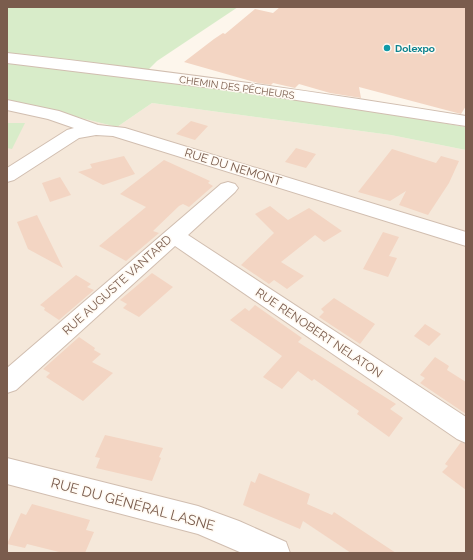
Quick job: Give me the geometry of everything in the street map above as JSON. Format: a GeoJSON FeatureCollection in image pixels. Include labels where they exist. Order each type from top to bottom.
{"type":"FeatureCollection","features":[{"type":"Feature","properties":{"kind":"street","name":"CHEMIN DES PÊCHEURS"},"geometry":{"type":"LineString","coordinates":[[7,58],[117,70],[364,104],[466,121]]}},
{"type":"Feature","properties":{"kind":"street"},"geometry":{"type":"LineString","coordinates":[[7,105],[53,115],[96,130]]}},
{"type":"Feature","properties":{"kind":"street","name":"RUE DU NEMONT"},"geometry":{"type":"LineString","coordinates":[[7,176],[74,134],[96,130],[119,132],[466,239]]}},
{"type":"Feature","properties":{"kind":"street","name":"RUE AUGUSTE VANTARD"},"geometry":{"type":"LineString","coordinates":[[7,383],[228,188]]}},
{"type":"Feature","properties":{"kind":"street","name":"RUE RENOBERT NELATON"},"geometry":{"type":"LineString","coordinates":[[173,235],[466,431]]}},
{"type":"Feature","properties":{"kind":"street","name":"RUE DU GÉNÉRAL LASNE"},"geometry":{"type":"LineString","coordinates":[[7,471],[198,520],[262,550]]}},
{"type":"Feature","properties":{"kind":"shaded area"},"geometry":{"type":"Polygon","coordinates":[[[7,102],[37,107],[117,127],[152,103],[391,135],[466,150],[466,553],[7,553],[7,102]]]}},
{"type":"Feature","properties":{"kind":"green space"},"geometry":{"type":"Polygon","coordinates":[[[7,7],[238,7],[157,61],[141,77],[345,106],[466,127],[466,150],[391,135],[152,103],[117,127],[37,107],[7,102],[7,7]]]}},
{"type":"Feature","properties":{"kind":"green space"},"geometry":{"type":"Polygon","coordinates":[[[7,123],[25,123],[12,149],[7,148],[7,123]]]}},
{"type":"Feature","properties":{"kind":"building"},"geometry":{"type":"Polygon","coordinates":[[[280,7],[466,7],[466,106],[461,114],[359,87],[361,98],[330,93],[299,84],[295,88],[273,83],[271,85],[258,83],[184,62],[214,39],[223,33],[225,34],[255,9],[273,13],[280,7]]]}},
{"type":"Feature","properties":{"kind":"building"},"geometry":{"type":"Polygon","coordinates":[[[191,121],[208,126],[195,140],[176,134],[191,121]]]}},
{"type":"Feature","properties":{"kind":"building"},"geometry":{"type":"Polygon","coordinates":[[[296,148],[316,154],[306,168],[285,162],[296,148]]]}},
{"type":"Feature","properties":{"kind":"building"},"geometry":{"type":"Polygon","coordinates":[[[392,149],[436,163],[441,156],[459,161],[449,183],[428,215],[399,205],[406,191],[390,201],[358,192],[392,149]]]}},
{"type":"Feature","properties":{"kind":"building"},"geometry":{"type":"Polygon","coordinates":[[[124,156],[135,174],[103,185],[78,172],[92,168],[90,164],[124,156]]]}},
{"type":"Feature","properties":{"kind":"building"},"geometry":{"type":"Polygon","coordinates":[[[164,160],[210,181],[208,183],[213,186],[189,207],[183,204],[179,206],[153,231],[159,233],[126,261],[99,246],[146,207],[120,194],[164,160]]]}},
{"type":"Feature","properties":{"kind":"building"},"geometry":{"type":"Polygon","coordinates":[[[60,177],[71,195],[50,202],[42,183],[60,177]]]}},
{"type":"Feature","properties":{"kind":"building"},"geometry":{"type":"Polygon","coordinates":[[[270,206],[288,220],[309,208],[342,231],[324,242],[315,235],[281,262],[304,276],[287,289],[274,280],[269,284],[241,265],[274,233],[255,214],[270,206]]]}},
{"type":"Feature","properties":{"kind":"building"},"geometry":{"type":"Polygon","coordinates":[[[37,215],[63,268],[28,249],[17,222],[37,215]]]}},
{"type":"Feature","properties":{"kind":"building"},"geometry":{"type":"Polygon","coordinates":[[[383,232],[399,237],[389,256],[397,258],[388,277],[363,269],[383,232]]]}},
{"type":"Feature","properties":{"kind":"building"},"geometry":{"type":"Polygon","coordinates":[[[152,273],[173,287],[139,317],[123,308],[127,304],[120,300],[152,273]]]}},
{"type":"Feature","properties":{"kind":"building"},"geometry":{"type":"Polygon","coordinates":[[[76,275],[91,284],[87,287],[94,290],[59,320],[44,310],[45,308],[40,305],[76,275]]]}},
{"type":"Feature","properties":{"kind":"building"},"geometry":{"type":"Polygon","coordinates":[[[334,298],[375,324],[360,344],[319,317],[324,312],[321,309],[334,298]]]}},
{"type":"Feature","properties":{"kind":"building"},"geometry":{"type":"Polygon","coordinates":[[[255,305],[302,338],[298,342],[396,404],[390,409],[403,418],[389,437],[357,414],[359,411],[314,379],[312,381],[298,371],[282,389],[263,377],[282,356],[230,320],[245,308],[249,311],[255,305]]]}},
{"type":"Feature","properties":{"kind":"building"},"geometry":{"type":"Polygon","coordinates":[[[425,324],[441,334],[429,346],[414,336],[425,324]]]}},
{"type":"Feature","properties":{"kind":"building"},"geometry":{"type":"Polygon","coordinates":[[[79,337],[101,354],[92,362],[113,373],[83,401],[46,377],[50,373],[43,369],[79,337]]]}},
{"type":"Feature","properties":{"kind":"building"},"geometry":{"type":"Polygon","coordinates":[[[435,357],[449,366],[447,370],[466,382],[466,414],[420,383],[425,378],[420,375],[435,357]]]}},
{"type":"Feature","properties":{"kind":"building"},"geometry":{"type":"Polygon","coordinates":[[[105,435],[163,448],[159,457],[161,458],[152,481],[96,468],[100,458],[95,457],[105,435]]]}},
{"type":"Feature","properties":{"kind":"building"},"geometry":{"type":"Polygon","coordinates":[[[461,442],[466,444],[466,490],[442,472],[448,466],[445,464],[461,442]]]}},
{"type":"Feature","properties":{"kind":"building"},"geometry":{"type":"Polygon","coordinates":[[[259,473],[310,494],[307,504],[332,515],[334,512],[396,553],[351,553],[303,521],[300,529],[243,505],[251,481],[255,483],[259,473]]]}},
{"type":"Feature","properties":{"kind":"building"},"geometry":{"type":"Polygon","coordinates":[[[32,504],[90,520],[86,530],[94,532],[85,553],[63,553],[27,544],[25,548],[7,544],[21,513],[26,515],[32,504]]]}},
{"type":"Feature","properties":{"kind":"place","name":"Dolexpo"},"geometry":{"type":"Point","coordinates":[387,48]}}]}
